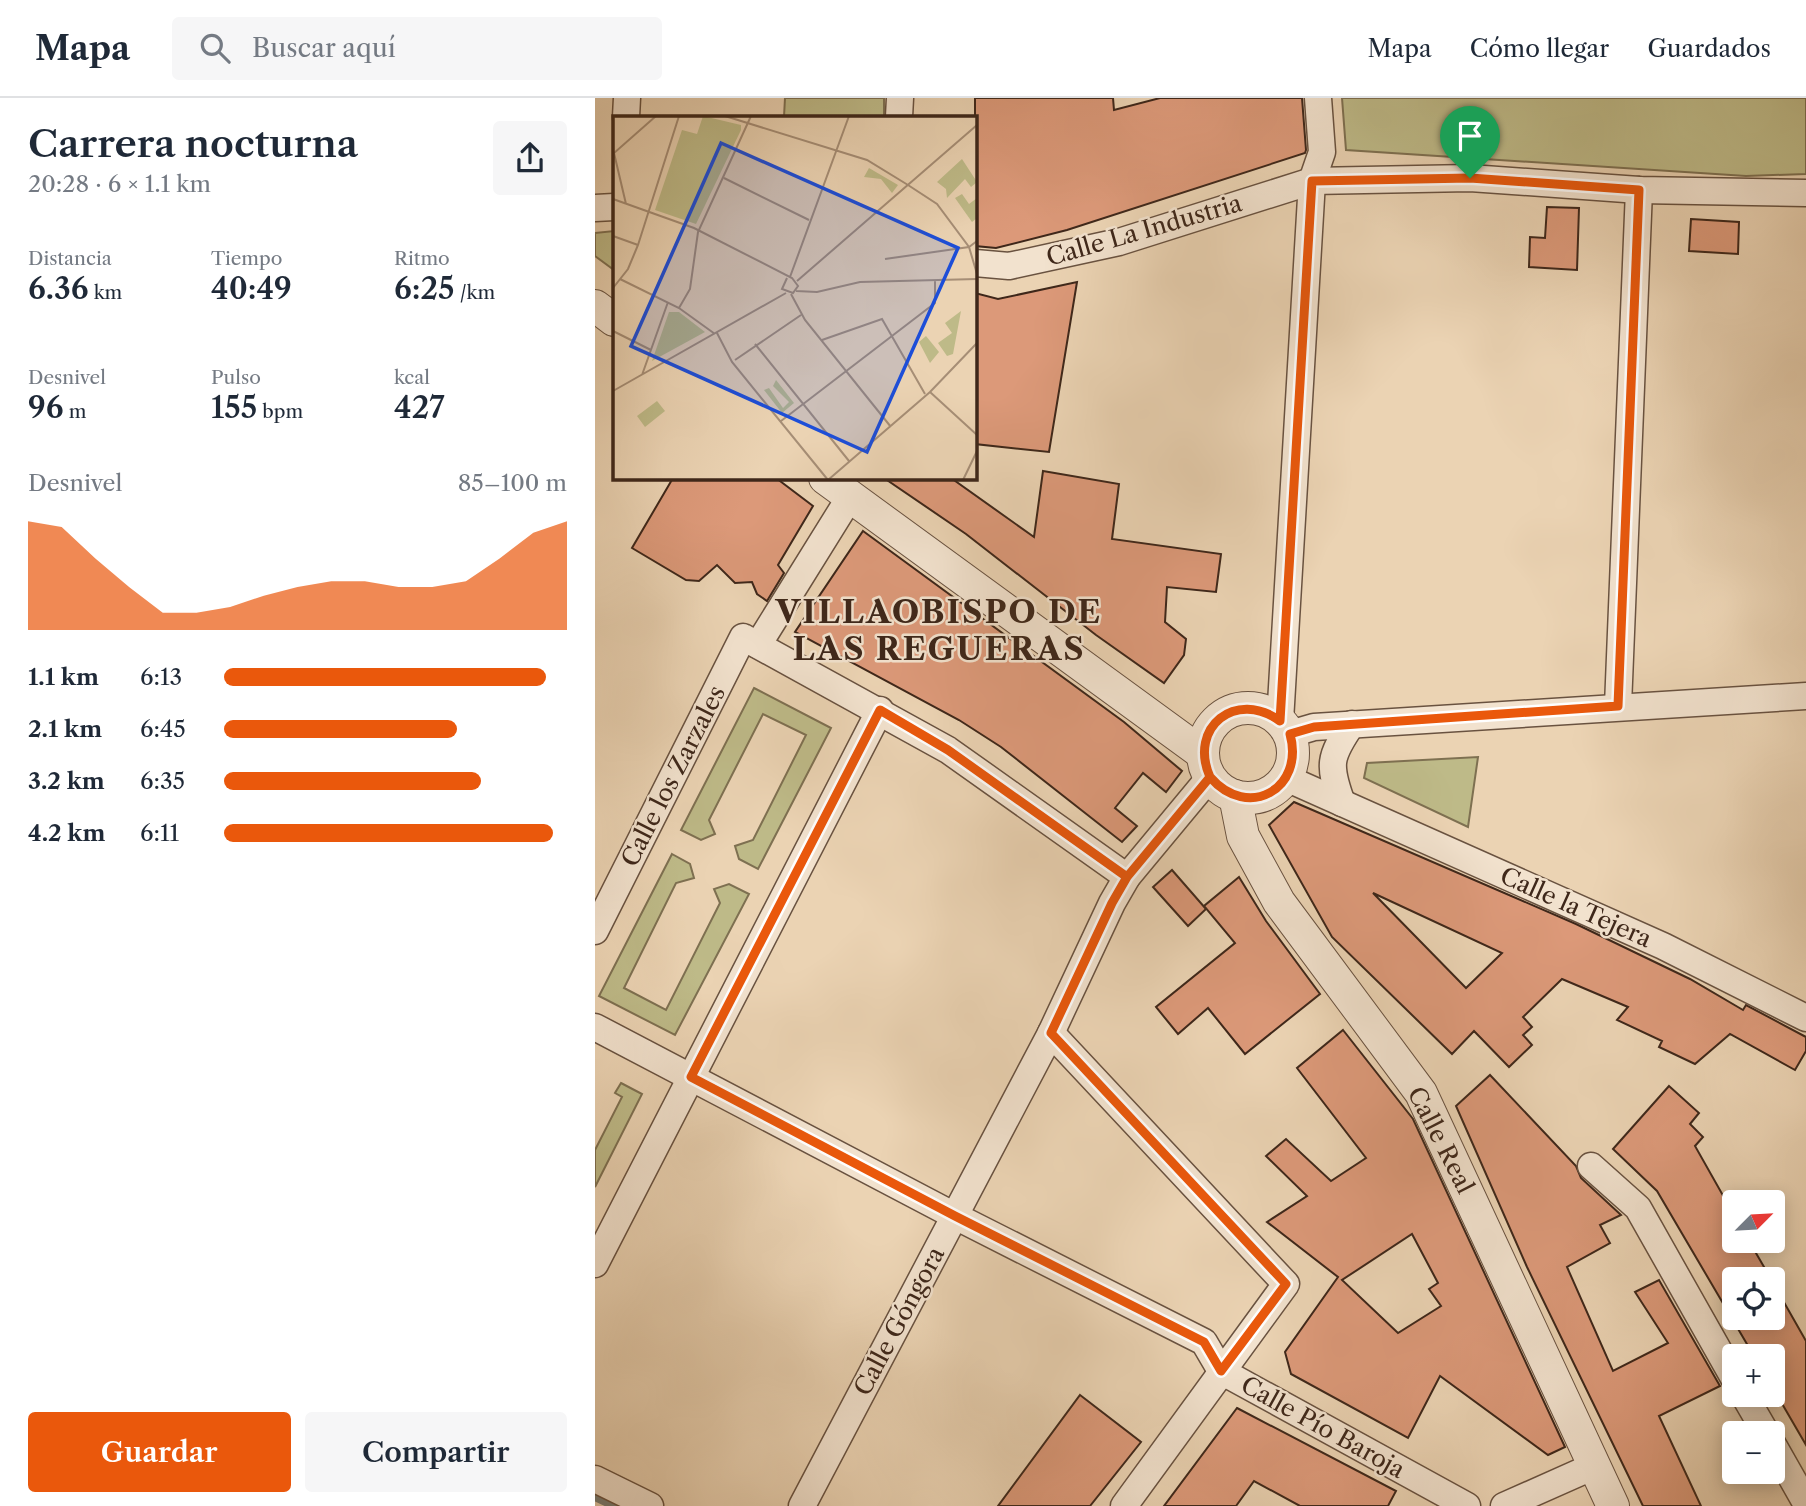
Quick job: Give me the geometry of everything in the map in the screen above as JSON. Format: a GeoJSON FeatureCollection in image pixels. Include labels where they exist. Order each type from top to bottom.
{"type":"FeatureCollection","features":[{"type":"Feature","properties":{"kind":"street"},"geometry":{"type":"LineString","coordinates":[[626,116],[627,98]]}},
{"type":"Feature","properties":{"kind":"street"},"geometry":{"type":"LineString","coordinates":[[899,116],[900,98]]}},
{"type":"Feature","properties":{"kind":"street"},"geometry":{"type":"LineString","coordinates":[[1127,877],[948,750],[880,710],[758,645],[841,486],[1207,766],[1226,792],[1249,799],[1264,796],[1286,778],[1294,749],[1285,728],[1312,181],[1322,152],[1318,98]]}},
{"type":"Feature","properties":{"kind":"street"},"geometry":{"type":"LineString","coordinates":[[1312,181],[1470,178],[1639,190],[1806,193]]}},
{"type":"Feature","properties":{"kind":"street","name":"Calle La Industria"},"geometry":{"type":"LineString","coordinates":[[977,263],[1009,266],[1119,242],[1312,181]]}},
{"type":"Feature","properties":{"kind":"street"},"geometry":{"type":"LineString","coordinates":[[1618,706],[1639,190]]}},
{"type":"Feature","properties":{"kind":"street"},"geometry":{"type":"LineString","coordinates":[[595,208],[613,207]]}},
{"type":"Feature","properties":{"kind":"street"},"geometry":{"type":"LineString","coordinates":[[595,306],[613,319]]}},
{"type":"Feature","properties":{"kind":"street","name":"Calle los Zarzales"},"geometry":{"type":"LineString","coordinates":[[595,931],[743,637],[758,645]]}},
{"type":"Feature","properties":{"kind":"street"},"geometry":{"type":"LineString","coordinates":[[1207,766],[1206,739],[1213,726],[1224,715],[1238,709],[1261,710],[1285,728],[1806,696]]}},
{"type":"Feature","properties":{"kind":"street"},"geometry":{"type":"LineString","coordinates":[[595,1264],[880,710]]}},
{"type":"Feature","properties":{"kind":"street"},"geometry":{"type":"LineString","coordinates":[[1342,803],[1331,773],[1334,749],[1352,724]]}},
{"type":"Feature","properties":{"kind":"street","name":"Calle Góngora"},"geometry":{"type":"LineString","coordinates":[[803,1506],[1051,1033],[1112,903],[1127,877],[1207,766]]}},
{"type":"Feature","properties":{"kind":"street","name":"Calle la Tejera"},"geometry":{"type":"LineString","coordinates":[[1286,778],[1663,946],[1806,1018]]}},
{"type":"Feature","properties":{"kind":"street","name":"Calle Real"},"geometry":{"type":"LineString","coordinates":[[1235,796],[1243,836],[1279,902],[1421,1093],[1613,1506]]}},
{"type":"Feature","properties":{"kind":"street","name":"Calle Pío Baroja"},"geometry":{"type":"LineString","coordinates":[[595,1027],[955,1216],[1204,1342],[1221,1371],[1467,1506]]}},
{"type":"Feature","properties":{"kind":"street"},"geometry":{"type":"LineString","coordinates":[[1051,1033],[1286,1284],[1125,1506]]}},
{"type":"Feature","properties":{"kind":"street"},"geometry":{"type":"LineString","coordinates":[[1591,1166],[1638,1208],[1722,1356]]}},
{"type":"Feature","properties":{"kind":"street"},"geometry":{"type":"LineString","coordinates":[[1504,1506],[1594,1466]]}},
{"type":"Feature","properties":{"kind":"street"},"geometry":{"type":"LineString","coordinates":[[1785,1466],[1806,1503]]}},
{"type":"Feature","properties":{"kind":"street"},"geometry":{"type":"LineString","coordinates":[[595,1479],[650,1506]]}},
{"type":"Feature","properties":{"kind":"shaded area"},"geometry":{"type":"Polygon","coordinates":[[[785,98],[884,98],[884,116],[784,116],[785,98]]]}},
{"type":"Feature","properties":{"kind":"shaded area"},"geometry":{"type":"Polygon","coordinates":[[[1342,98],[1806,98],[1806,174],[1746,176],[1346,150],[1342,98]]]}},
{"type":"Feature","properties":{"kind":"shaded area"},"geometry":{"type":"Polygon","coordinates":[[[613,231],[613,269],[595,256],[595,233],[613,231]]]}},
{"type":"Feature","properties":{"kind":"shaded area"},"geometry":{"type":"Polygon","coordinates":[[[754,688],[831,728],[758,869],[739,859],[735,846],[753,840],[806,735],[763,714],[709,820],[715,834],[701,840],[681,830],[754,688]]]}},
{"type":"Feature","properties":{"kind":"shaded area"},"geometry":{"type":"Polygon","coordinates":[[[1478,757],[1468,827],[1364,778],[1367,763],[1478,757]]]}},
{"type":"Feature","properties":{"kind":"shaded area"},"geometry":{"type":"Polygon","coordinates":[[[672,854],[690,864],[694,878],[676,883],[624,988],[666,1010],[720,903],[714,889],[729,884],[749,894],[675,1035],[599,996],[672,854]]]}},
{"type":"Feature","properties":{"kind":"shaded area"},"geometry":{"type":"Polygon","coordinates":[[[621,1083],[642,1094],[595,1187],[595,1150],[622,1097],[615,1093],[621,1083]]]}},
{"type":"Feature","properties":{"kind":"building"},"geometry":{"type":"Polygon","coordinates":[[[975,98],[1113,98],[1114,110],[1160,98],[1302,98],[1306,150],[1305,153],[1067,230],[996,248],[977,246],[975,98]]]}},
{"type":"Feature","properties":{"kind":"building"},"geometry":{"type":"Polygon","coordinates":[[[1547,207],[1579,208],[1577,270],[1529,267],[1530,237],[1545,238],[1547,207]]]}},
{"type":"Feature","properties":{"kind":"building"},"geometry":{"type":"Polygon","coordinates":[[[1691,219],[1739,222],[1738,254],[1689,251],[1691,219]]]}},
{"type":"Feature","properties":{"kind":"building"},"geometry":{"type":"Polygon","coordinates":[[[1077,282],[1049,452],[977,444],[977,294],[998,299],[1077,282]]]}},
{"type":"Feature","properties":{"kind":"building"},"geometry":{"type":"Polygon","coordinates":[[[1043,471],[1119,484],[1112,539],[1221,554],[1216,592],[1167,587],[1165,622],[1186,639],[1184,655],[1164,683],[1096,635],[966,534],[887,480],[954,480],[1034,537],[1043,471]]]}},
{"type":"Feature","properties":{"kind":"building"},"geometry":{"type":"Polygon","coordinates":[[[672,480],[779,480],[813,506],[778,565],[784,573],[767,601],[757,594],[752,582],[735,583],[717,565],[699,581],[686,580],[632,548],[672,480]]]}},
{"type":"Feature","properties":{"kind":"building"},"geometry":{"type":"Polygon","coordinates":[[[863,531],[1124,722],[1182,771],[1166,792],[1143,773],[1115,808],[1137,826],[1122,842],[1001,747],[959,720],[795,632],[863,531]]]}},
{"type":"Feature","properties":{"kind":"building"},"geometry":{"type":"Polygon","coordinates":[[[1294,802],[1576,924],[1690,979],[1743,1010],[1746,1005],[1806,1037],[1806,1051],[1795,1070],[1730,1034],[1695,1064],[1659,1047],[1662,1041],[1617,1020],[1628,1007],[1562,979],[1523,1017],[1532,1027],[1523,1035],[1532,1045],[1509,1067],[1474,1031],[1452,1054],[1332,937],[1269,825],[1294,802]],[[1373,893],[1466,988],[1502,953],[1373,893]]]}},
{"type":"Feature","properties":{"kind":"building"},"geometry":{"type":"Polygon","coordinates":[[[1172,870],[1206,909],[1188,926],[1153,887],[1172,870]]]}},
{"type":"Feature","properties":{"kind":"building"},"geometry":{"type":"Polygon","coordinates":[[[1239,877],[1266,921],[1320,994],[1245,1054],[1208,1008],[1178,1034],[1156,1007],[1235,943],[1204,906],[1239,877]]]}},
{"type":"Feature","properties":{"kind":"building"},"geometry":{"type":"Polygon","coordinates":[[[1343,1030],[1413,1119],[1565,1447],[1548,1455],[1440,1376],[1408,1438],[1291,1374],[1285,1352],[1338,1277],[1267,1222],[1307,1196],[1266,1156],[1286,1139],[1331,1181],[1366,1158],[1297,1068],[1343,1030]],[[1412,1234],[1342,1280],[1398,1333],[1441,1306],[1429,1289],[1438,1283],[1412,1234]]]}},
{"type":"Feature","properties":{"kind":"building"},"geometry":{"type":"Polygon","coordinates":[[[1490,1075],[1576,1166],[1581,1178],[1621,1215],[1600,1225],[1610,1243],[1567,1267],[1613,1371],[1668,1343],[1635,1292],[1659,1280],[1720,1386],[1659,1416],[1701,1506],[1643,1506],[1527,1267],[1456,1106],[1490,1075]]]}},
{"type":"Feature","properties":{"kind":"building"},"geometry":{"type":"Polygon","coordinates":[[[1669,1086],[1699,1113],[1690,1124],[1703,1137],[1695,1146],[1722,1194],[1722,1253],[1756,1253],[1764,1267],[1722,1267],[1722,1302],[1657,1191],[1613,1149],[1669,1086]]]}},
{"type":"Feature","properties":{"kind":"building"},"geometry":{"type":"Polygon","coordinates":[[[1785,1304],[1806,1341],[1806,1445],[1784,1407],[1785,1344],[1747,1344],[1739,1330],[1785,1330],[1785,1304]]]}},
{"type":"Feature","properties":{"kind":"building"},"geometry":{"type":"Polygon","coordinates":[[[1080,1395],[1141,1442],[1090,1506],[998,1506],[1080,1395]]]}},
{"type":"Feature","properties":{"kind":"building"},"geometry":{"type":"Polygon","coordinates":[[[1237,1408],[1396,1491],[1388,1506],[1300,1506],[1254,1481],[1236,1506],[1164,1506],[1237,1408]]]}},
{"type":"Feature","properties":{"kind":"waterway"},"geometry":{"type":"LineString","coordinates":[[595,1497],[614,1506]]}},
{"type":"Feature","properties":{"kind":"district","name":"VILLAOBISPO DE LAS REGUERAS"},"geometry":{"type":"Point","coordinates":[939,630]}},
{"type":"Feature","properties":{"kind":"route"},"geometry":{"type":"LineString","coordinates":[[1470,178],[1312,181],[1280,721],[1268,712],[1253,708],[1238,709],[1224,715],[1213,726],[1206,739],[1203,754],[1210,777],[1170,825],[1127,877],[948,750],[880,710],[691,1077],[955,1216],[1204,1342],[1221,1371],[1286,1284],[1051,1033],[1127,877],[1210,777],[1226,792],[1249,799],[1264,796],[1277,789],[1292,764],[1294,749],[1290,734],[1314,727],[1618,706],[1639,190],[1470,178]]}}]}
